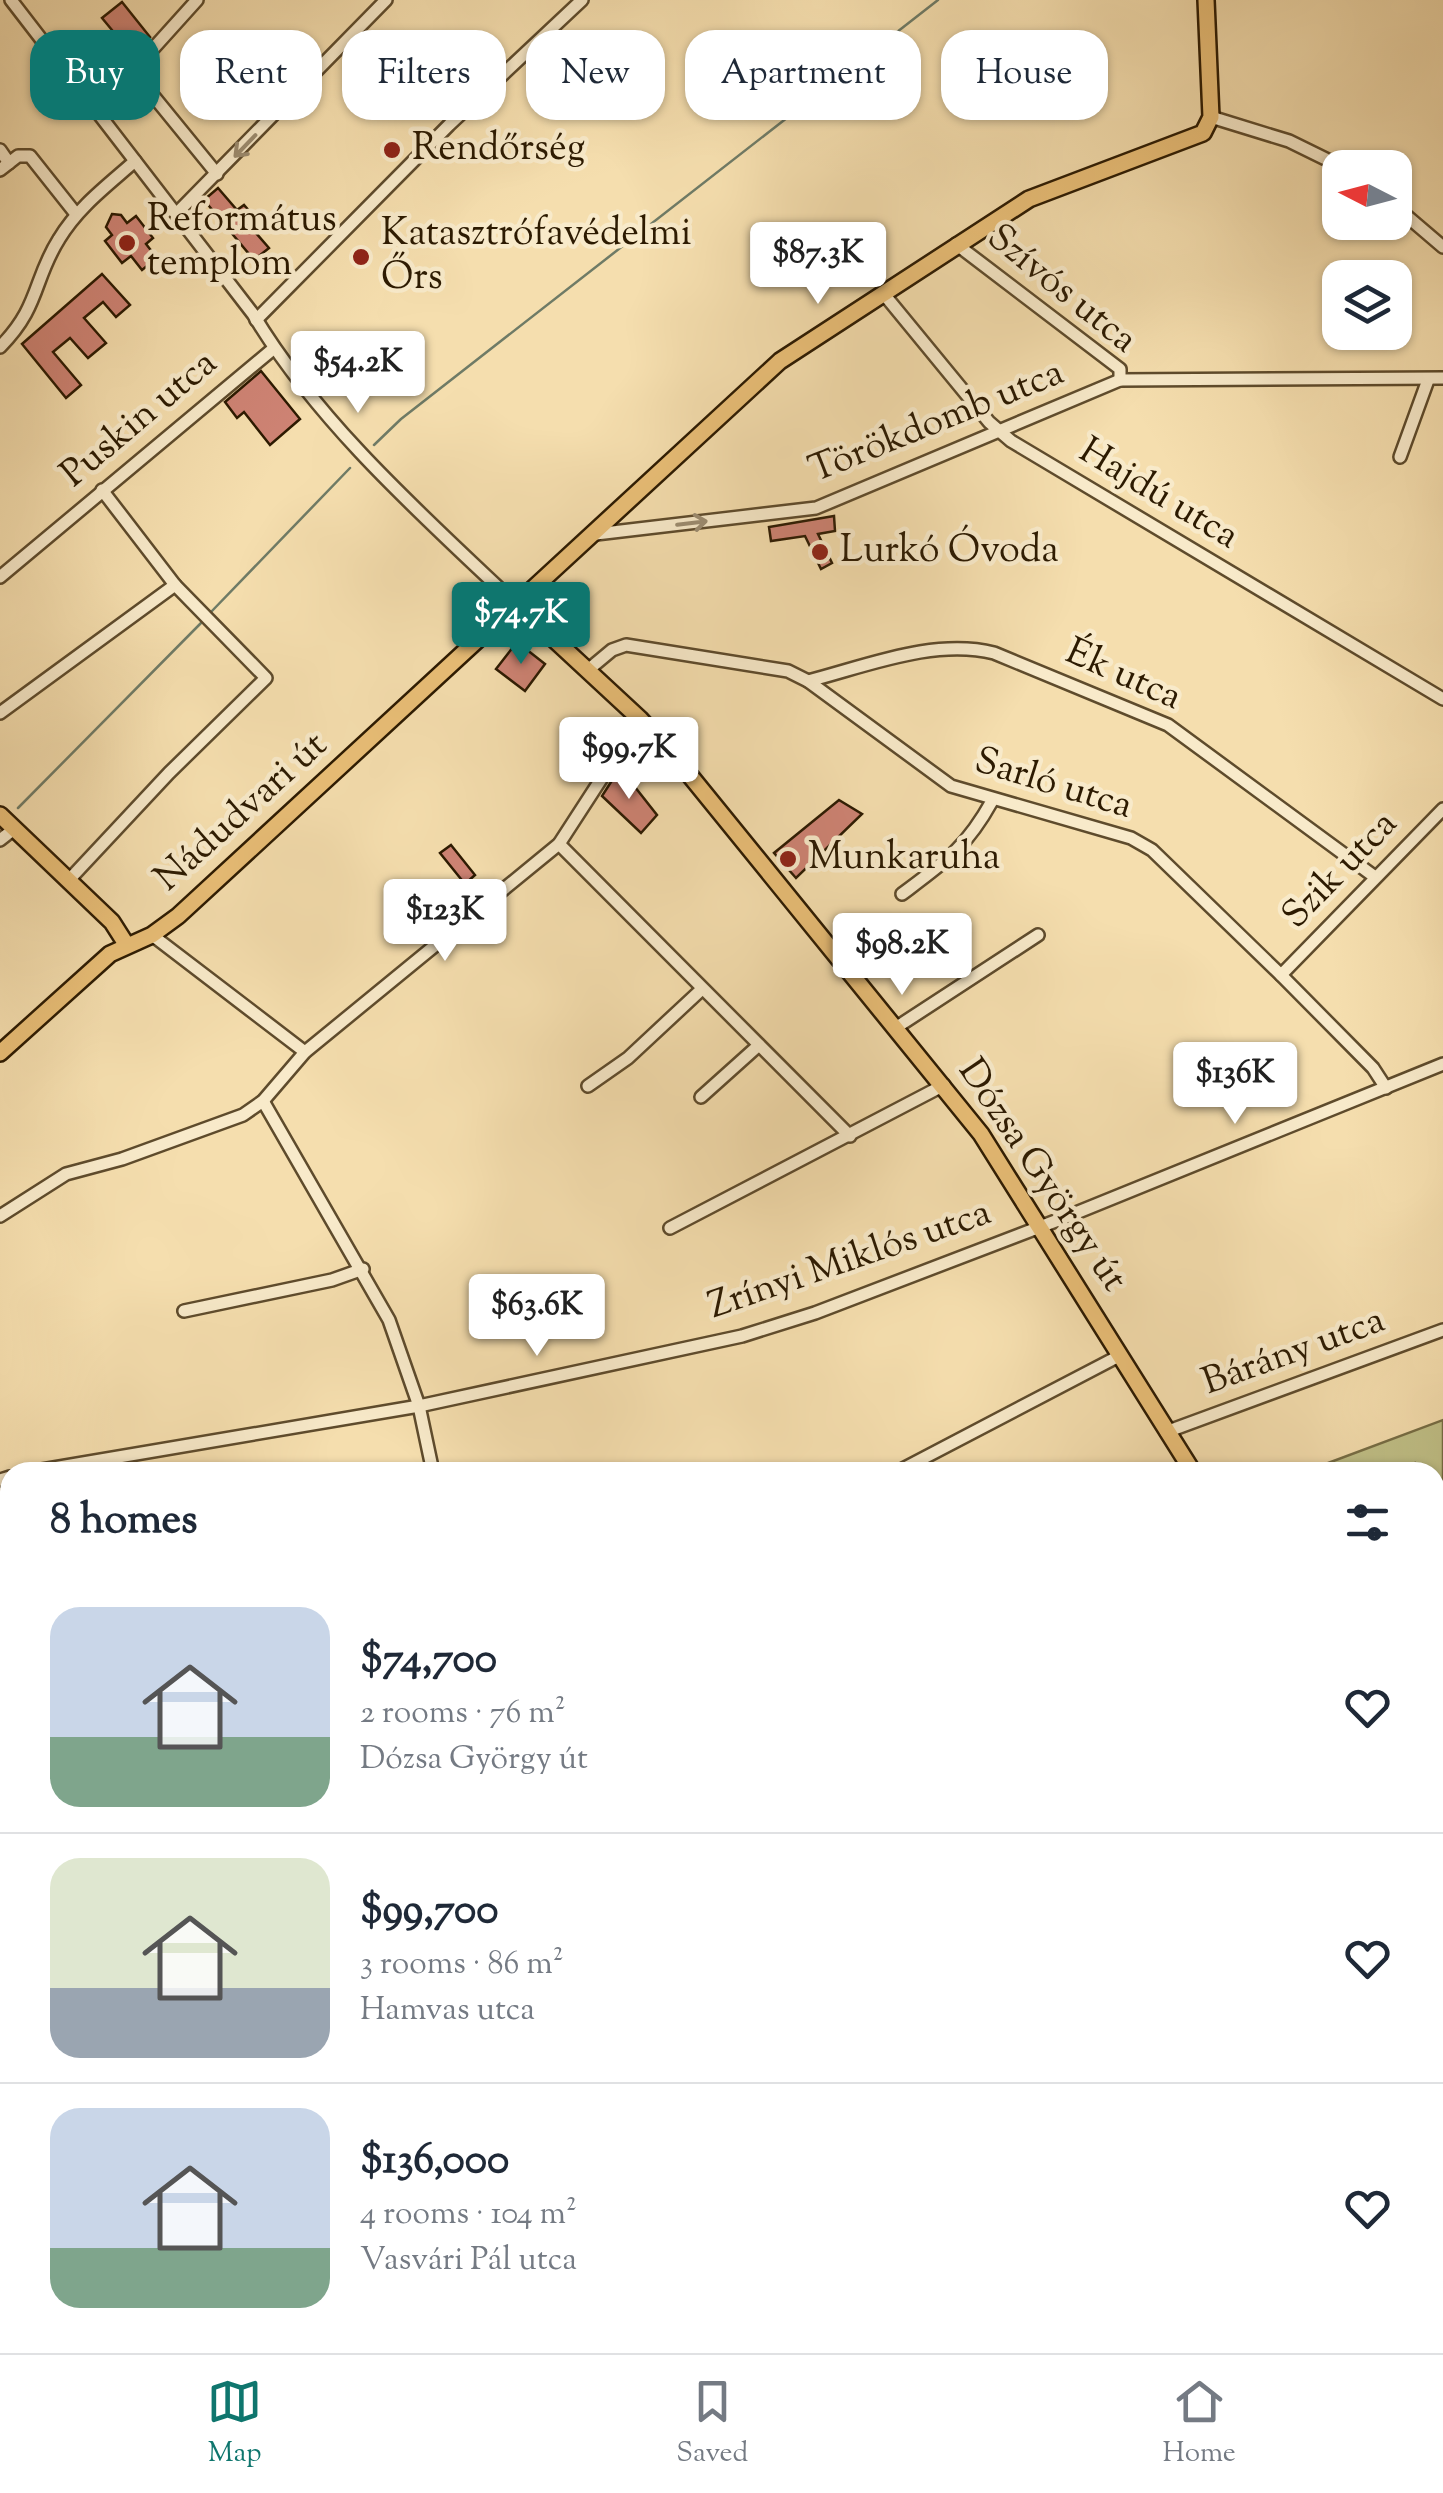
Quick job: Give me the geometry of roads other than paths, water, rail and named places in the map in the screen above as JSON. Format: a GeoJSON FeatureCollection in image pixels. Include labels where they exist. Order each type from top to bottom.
{"type":"FeatureCollection","features":[{"type":"Feature","properties":{"kind":"main road"},"geometry":{"type":"LineString","coordinates":[[1206,0],[1211,117]]}},
{"type":"Feature","properties":{"kind":"main road","name":"Nádudvari út"},"geometry":{"type":"LineString","coordinates":[[0,1052],[102,960],[126,944],[152,935],[596,534],[780,361],[956,244],[1058,185],[1203,133],[1211,117]]}},
{"type":"Feature","properties":{"kind":"main road","name":"Dózsa György út"},"geometry":{"type":"LineString","coordinates":[[516,604],[640,719],[944,1085],[1012,1178],[1184,1462]]}},
{"type":"Feature","properties":{"kind":"main road"},"geometry":{"type":"LineString","coordinates":[[0,815],[112,922],[126,944]]}},
{"type":"Feature","properties":{"kind":"street","name":"Dózsa György út"},"geometry":{"type":"LineString","coordinates":[[11,0],[34,30]]}},
{"type":"Feature","properties":{"kind":"street"},"geometry":{"type":"LineString","coordinates":[[160,40],[197,0]]}},
{"type":"Feature","properties":{"kind":"street"},"geometry":{"type":"LineString","coordinates":[[176,214],[386,0]]}},
{"type":"Feature","properties":{"kind":"street"},"geometry":{"type":"LineString","coordinates":[[255,317],[582,0]]}},
{"type":"Feature","properties":{"kind":"street"},"geometry":{"type":"LineString","coordinates":[[160,105],[217,174]]}},
{"type":"Feature","properties":{"kind":"street"},"geometry":{"type":"LineString","coordinates":[[1211,117],[1290,141],[1322,157]]}},
{"type":"Feature","properties":{"kind":"street","name":"Dózsa György út"},"geometry":{"type":"LineString","coordinates":[[104,120],[255,317],[272,349],[412,505],[516,604]]}},
{"type":"Feature","properties":{"kind":"street"},"geometry":{"type":"LineString","coordinates":[[0,150],[5,166],[24,154],[30,156],[76,214]]}},
{"type":"Feature","properties":{"kind":"street"},"geometry":{"type":"LineString","coordinates":[[0,347],[29,313],[56,242],[76,214],[135,161]]}},
{"type":"Feature","properties":{"kind":"street"},"geometry":{"type":"LineString","coordinates":[[1412,221],[1443,247]]}},
{"type":"Feature","properties":{"kind":"street","name":"Szívós utca"},"geometry":{"type":"LineString","coordinates":[[956,244],[1120,369],[1120,380],[1443,378]]}},
{"type":"Feature","properties":{"kind":"street","name":"Hajdú utca"},"geometry":{"type":"LineString","coordinates":[[883,294],[998,431],[1130,514],[1443,698]]}},
{"type":"Feature","properties":{"kind":"street","name":"Puskin utca"},"geometry":{"type":"LineString","coordinates":[[0,577],[272,349]]}},
{"type":"Feature","properties":{"kind":"street","name":"Törökdomb utca"},"geometry":{"type":"LineString","coordinates":[[596,534],[816,508],[1120,380]]}},
{"type":"Feature","properties":{"kind":"street"},"geometry":{"type":"LineString","coordinates":[[1400,457],[1428,380]]}},
{"type":"Feature","properties":{"kind":"street"},"geometry":{"type":"LineString","coordinates":[[68,881],[266,678],[175,585],[102,490]]}},
{"type":"Feature","properties":{"kind":"street"},"geometry":{"type":"LineString","coordinates":[[0,713],[175,585]]}},
{"type":"Feature","properties":{"kind":"street","name":"Sarló utca"},"geometry":{"type":"LineString","coordinates":[[588,670],[612,650],[626,645],[776,667],[808,681],[951,786],[1141,844],[1281,975],[1373,1068],[1386,1088]]}},
{"type":"Feature","properties":{"kind":"street","name":"Ék utca"},"geometry":{"type":"LineString","coordinates":[[808,681],[927,651],[964,648],[994,653],[1168,726],[1375,877]]}},
{"type":"Feature","properties":{"kind":"street"},"geometry":{"type":"LineString","coordinates":[[0,1216],[66,1174],[122,1159],[243,1115],[263,1101],[305,1052],[559,844],[640,719]]}},
{"type":"Feature","properties":{"kind":"street"},"geometry":{"type":"LineString","coordinates":[[902,894],[973,836],[992,801]]}},
{"type":"Feature","properties":{"kind":"street","name":"Szik utca"},"geometry":{"type":"LineString","coordinates":[[1281,975],[1443,809]]}},
{"type":"Feature","properties":{"kind":"street"},"geometry":{"type":"LineString","coordinates":[[0,840],[14,828]]}},
{"type":"Feature","properties":{"kind":"street"},"geometry":{"type":"LineString","coordinates":[[559,844],[850,1136]]}},
{"type":"Feature","properties":{"kind":"street"},"geometry":{"type":"LineString","coordinates":[[897,1027],[1038,934]]}},
{"type":"Feature","properties":{"kind":"street"},"geometry":{"type":"LineString","coordinates":[[152,935],[305,1052]]}},
{"type":"Feature","properties":{"kind":"street"},"geometry":{"type":"LineString","coordinates":[[588,1086],[628,1058],[702,989]]}},
{"type":"Feature","properties":{"kind":"street"},"geometry":{"type":"LineString","coordinates":[[701,1097],[759,1045]]}},
{"type":"Feature","properties":{"kind":"street","name":"Zrínyi Miklós utca"},"geometry":{"type":"LineString","coordinates":[[89,1462],[419,1406],[755,1332],[816,1313],[1443,1064]]}},
{"type":"Feature","properties":{"kind":"street"},"geometry":{"type":"LineString","coordinates":[[670,1228],[944,1085]]}},
{"type":"Feature","properties":{"kind":"street"},"geometry":{"type":"LineString","coordinates":[[263,1101],[389,1320],[419,1406],[431,1462]]}},
{"type":"Feature","properties":{"kind":"street"},"geometry":{"type":"LineString","coordinates":[[184,1311],[332,1280],[362,1269]]}},
{"type":"Feature","properties":{"kind":"street","name":"Bárány utca"},"geometry":{"type":"LineString","coordinates":[[1166,1432],[1443,1330]]}},
{"type":"Feature","properties":{"kind":"street"},"geometry":{"type":"LineString","coordinates":[[917,1462],[1119,1356]]}},
{"type":"Feature","properties":{"kind":"waterway"},"geometry":{"type":"LineString","coordinates":[[374,445],[401,419],[938,0]]}},
{"type":"Feature","properties":{"kind":"waterway"},"geometry":{"type":"LineString","coordinates":[[211,612],[350,468]]}},
{"type":"Feature","properties":{"kind":"waterway"},"geometry":{"type":"LineString","coordinates":[[18,808],[202,622]]}},
{"type":"Feature","properties":{"kind":"place","name":"Rendőrség"},"geometry":{"type":"Point","coordinates":[392,150]}},
{"type":"Feature","properties":{"kind":"place","name":"Református templom"},"geometry":{"type":"Point","coordinates":[127,243]}},
{"type":"Feature","properties":{"kind":"place","name":"Katasztrófavédelmi Őrs"},"geometry":{"type":"Point","coordinates":[361,257]}},
{"type":"Feature","properties":{"kind":"place","name":"Lurkó Óvoda"},"geometry":{"type":"Point","coordinates":[820,552]}},
{"type":"Feature","properties":{"kind":"place","name":"Munkaruha"},"geometry":{"type":"Point","coordinates":[788,859]}}]}
